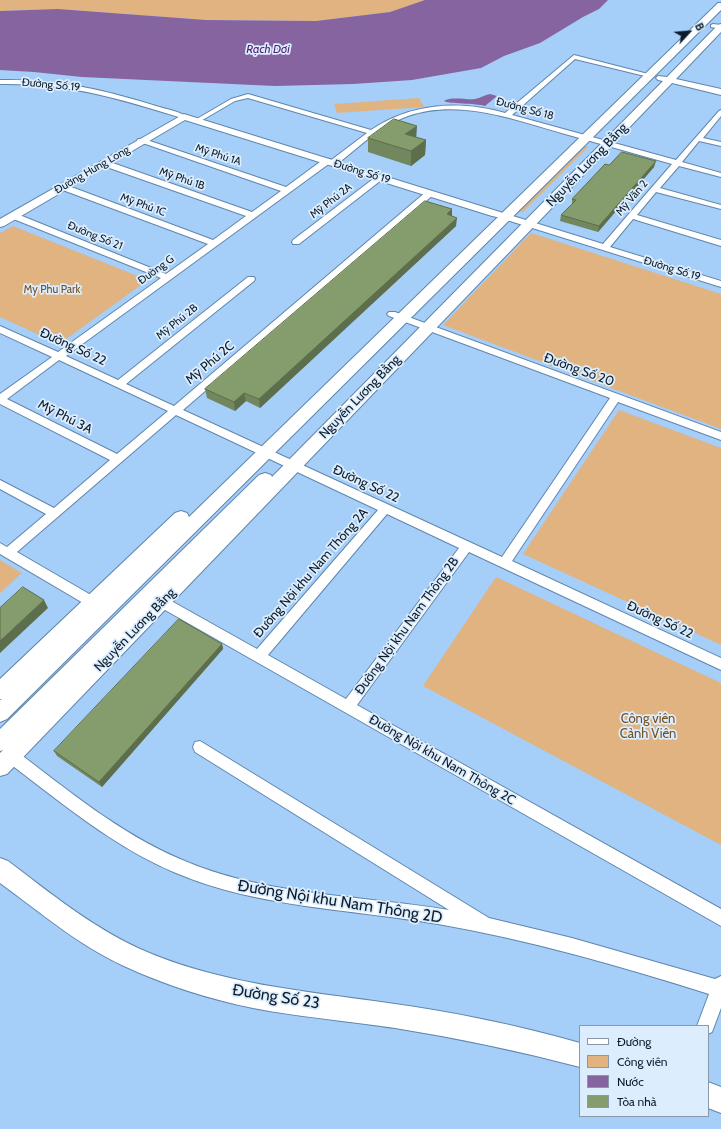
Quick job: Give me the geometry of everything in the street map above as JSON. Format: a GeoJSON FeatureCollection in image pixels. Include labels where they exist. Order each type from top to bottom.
{"type":"FeatureCollection","features":[{"type":"Feature","properties":{"kind":"main road","name":"Nguyễn Lương Bằng"},"geometry":{"type":"LineString","coordinates":[[0,742],[289,463],[525,223],[592,139],[717,17]]}},
{"type":"Feature","properties":{"kind":"main road","name":"Nguyễn Lương Bằng"},"geometry":{"type":"LineString","coordinates":[[0,712],[98,606],[500,215],[592,139],[717,17]]}},
{"type":"Feature","properties":{"kind":"main road"},"geometry":{"type":"LineString","coordinates":[[656,76],[721,92]]}},
{"type":"Feature","properties":{"kind":"main road","name":"Đường Số 19"},"geometry":{"type":"LineString","coordinates":[[184,117],[500,215]]}},
{"type":"Feature","properties":{"kind":"main road","name":"Đường Hưng Long"},"geometry":{"type":"LineString","coordinates":[[0,224],[184,117]]}},
{"type":"Feature","properties":{"kind":"main road","name":"Nguyễn Lương Bằng"},"geometry":{"type":"LineString","coordinates":[[6,762],[162,602],[289,463]]}},
{"type":"Feature","properties":{"kind":"main road","name":"Nguyễn Lương Bằng"},"geometry":{"type":"LineString","coordinates":[[0,692],[98,606]]}},
{"type":"Feature","properties":{"kind":"main road","name":"Đường Số 23"},"geometry":{"type":"LineString","coordinates":[[0,869],[74,925],[101,942],[132,957],[196,981],[271,999],[411,1018],[477,1029],[579,1055]]}},
{"type":"Feature","properties":{"kind":"main road"},"geometry":{"type":"LineString","coordinates":[[709,1095],[721,1100]]}},
{"type":"Feature","properties":{"kind":"street"},"geometry":{"type":"LineString","coordinates":[[506,115],[574,57],[656,76]]}},
{"type":"Feature","properties":{"kind":"street","name":"Đường Số 19"},"geometry":{"type":"LineString","coordinates":[[0,82],[47,82],[84,87],[112,94],[184,117]]}},
{"type":"Feature","properties":{"kind":"street"},"geometry":{"type":"LineString","coordinates":[[197,121],[233,100],[248,96],[374,133]]}},
{"type":"Feature","properties":{"kind":"street","name":"Đường Số 18"},"geometry":{"type":"LineString","coordinates":[[330,162],[397,118],[431,109],[474,109],[506,115],[721,175]]}},
{"type":"Feature","properties":{"kind":"street","name":"Mỹ Văn 2"},"geometry":{"type":"LineString","coordinates":[[604,248],[698,138],[718,119],[721,112]]}},
{"type":"Feature","properties":{"kind":"street"},"geometry":{"type":"LineString","coordinates":[[698,138],[721,144]]}},
{"type":"Feature","properties":{"kind":"street","name":"Mỹ Phú 1A"},"geometry":{"type":"LineString","coordinates":[[141,141],[287,190]]}},
{"type":"Feature","properties":{"kind":"street","name":"Đường G"},"geometry":{"type":"LineString","coordinates":[[0,399],[252,215],[330,162]]}},
{"type":"Feature","properties":{"kind":"street","name":"Mỹ Phú 1B"},"geometry":{"type":"LineString","coordinates":[[104,163],[252,215]]}},
{"type":"Feature","properties":{"kind":"street","name":"Mỹ Phú 2A"},"geometry":{"type":"LineString","coordinates":[[296,242],[380,178]]}},
{"type":"Feature","properties":{"kind":"street","name":"Mỹ Phú 1C"},"geometry":{"type":"LineString","coordinates":[[64,187],[214,243]]}},
{"type":"Feature","properties":{"kind":"street"},"geometry":{"type":"LineString","coordinates":[[654,189],[721,207]]}},
{"type":"Feature","properties":{"kind":"street","name":"Mỹ Phú 2C"},"geometry":{"type":"LineString","coordinates":[[4,550],[54,513],[430,193]]}},
{"type":"Feature","properties":{"kind":"street","name":"Đường Số 19"},"geometry":{"type":"LineString","coordinates":[[500,215],[721,284]]}},
{"type":"Feature","properties":{"kind":"street","name":"Đường Số 21"},"geometry":{"type":"LineString","coordinates":[[14,216],[167,277]]}},
{"type":"Feature","properties":{"kind":"street"},"geometry":{"type":"LineString","coordinates":[[631,216],[721,243]]}},
{"type":"Feature","properties":{"kind":"street","name":"Mỹ Phú 2B"},"geometry":{"type":"LineString","coordinates":[[119,384],[251,279]]}},
{"type":"Feature","properties":{"kind":"street","name":"Đường Số 20"},"geometry":{"type":"LineString","coordinates":[[396,316],[721,436]]}},
{"type":"Feature","properties":{"kind":"street","name":"Đường Số 22"},"geometry":{"type":"LineString","coordinates":[[0,329],[721,664]]}},
{"type":"Feature","properties":{"kind":"street"},"geometry":{"type":"LineString","coordinates":[[504,563],[616,397]]}},
{"type":"Feature","properties":{"kind":"street","name":"Mỹ Phú 3A"},"geometry":{"type":"LineString","coordinates":[[0,399],[118,459]]}},
{"type":"Feature","properties":{"kind":"street"},"geometry":{"type":"LineString","coordinates":[[0,484],[54,513]]}},
{"type":"Feature","properties":{"kind":"street","name":"Đường Nội khu Nam Thông 2A"},"geometry":{"type":"LineString","coordinates":[[259,656],[386,508]]}},
{"type":"Feature","properties":{"kind":"street","name":"Đường Nội khu Nam Thông 2B"},"geometry":{"type":"LineString","coordinates":[[348,707],[467,546]]}},
{"type":"Feature","properties":{"kind":"street"},"geometry":{"type":"LineString","coordinates":[[4,550],[98,606]]}},
{"type":"Feature","properties":{"kind":"street","name":"Đường Nội khu Nam Thông 2C"},"geometry":{"type":"LineString","coordinates":[[162,602],[721,918]]}},
{"type":"Feature","properties":{"kind":"street","name":"Đường Nội khu Nam Thông 2D"},"geometry":{"type":"LineString","coordinates":[[200,747],[488,926]]}},
{"type":"Feature","properties":{"kind":"street","name":"Đường Nội khu Nam Thông 2D"},"geometry":{"type":"LineString","coordinates":[[6,762],[156,856],[204,876],[255,891],[285,897],[436,916],[488,926],[576,946],[720,988]]}},
{"type":"Feature","properties":{"kind":"street"},"geometry":{"type":"LineString","coordinates":[[706,1025],[720,988]]}},
{"type":"Feature","properties":{"kind":"green space"},"geometry":{"type":"Polygon","coordinates":[[[0,0],[425,0],[390,12],[316,21],[206,20],[58,9],[0,11],[0,0]]]}},
{"type":"Feature","properties":{"kind":"green space"},"geometry":{"type":"Polygon","coordinates":[[[419,98],[424,107],[337,113],[334,104],[419,98]]]}},
{"type":"Feature","properties":{"kind":"green space"},"geometry":{"type":"Polygon","coordinates":[[[584,145],[588,147],[523,212],[517,212],[584,145]]]}},
{"type":"Feature","properties":{"kind":"green space","name":"My Phu Park"},"geometry":{"type":"Polygon","coordinates":[[[13,226],[148,280],[59,344],[0,317],[0,233],[13,226]]]}},
{"type":"Feature","properties":{"kind":"green space"},"geometry":{"type":"Polygon","coordinates":[[[531,233],[721,294],[721,429],[443,325],[531,233]]]}},
{"type":"Feature","properties":{"kind":"green space"},"geometry":{"type":"Polygon","coordinates":[[[619,410],[721,448],[721,645],[523,554],[619,410]]]}},
{"type":"Feature","properties":{"kind":"green space"},"geometry":{"type":"Polygon","coordinates":[[[0,560],[22,573],[0,593],[0,560]]]}},
{"type":"Feature","properties":{"kind":"green space","name":"Công viên Cảnh Viên"},"geometry":{"type":"Polygon","coordinates":[[[496,577],[721,683],[721,845],[423,686],[496,577]]]}},
{"type":"Feature","properties":{"kind":"water","name":"Rạch Dơi"},"geometry":{"type":"Polygon","coordinates":[[[425,0],[608,0],[599,9],[540,43],[504,56],[481,68],[412,80],[353,84],[275,86],[82,77],[0,70],[0,11],[58,9],[206,20],[316,21],[390,12],[425,0]]]}},
{"type":"Feature","properties":{"kind":"water"},"geometry":{"type":"Polygon","coordinates":[[[490,94],[497,96],[485,106],[444,101],[455,98],[475,99],[490,94]]]}},
{"type":"Feature","properties":{"kind":"building"},"geometry":{"type":"Polygon","coordinates":[[[394,119],[417,126],[405,134],[426,140],[411,151],[368,138],[394,119]]]}},
{"type":"Feature","properties":{"kind":"building"},"geometry":{"type":"Polygon","coordinates":[[[622,152],[656,161],[599,226],[561,215],[576,200],[572,199],[605,164],[609,165],[622,152]]]}},
{"type":"Feature","properties":{"kind":"building"},"geometry":{"type":"Polygon","coordinates":[[[425,201],[452,209],[447,214],[457,218],[259,399],[244,393],[234,402],[205,389],[425,201]]]}},
{"type":"Feature","properties":{"kind":"building"},"geometry":{"type":"Polygon","coordinates":[[[23,587],[44,600],[0,641],[0,608],[23,587]]]}},
{"type":"Feature","properties":{"kind":"building"},"geometry":{"type":"Polygon","coordinates":[[[179,619],[222,644],[99,782],[54,751],[179,619]]]}}]}
